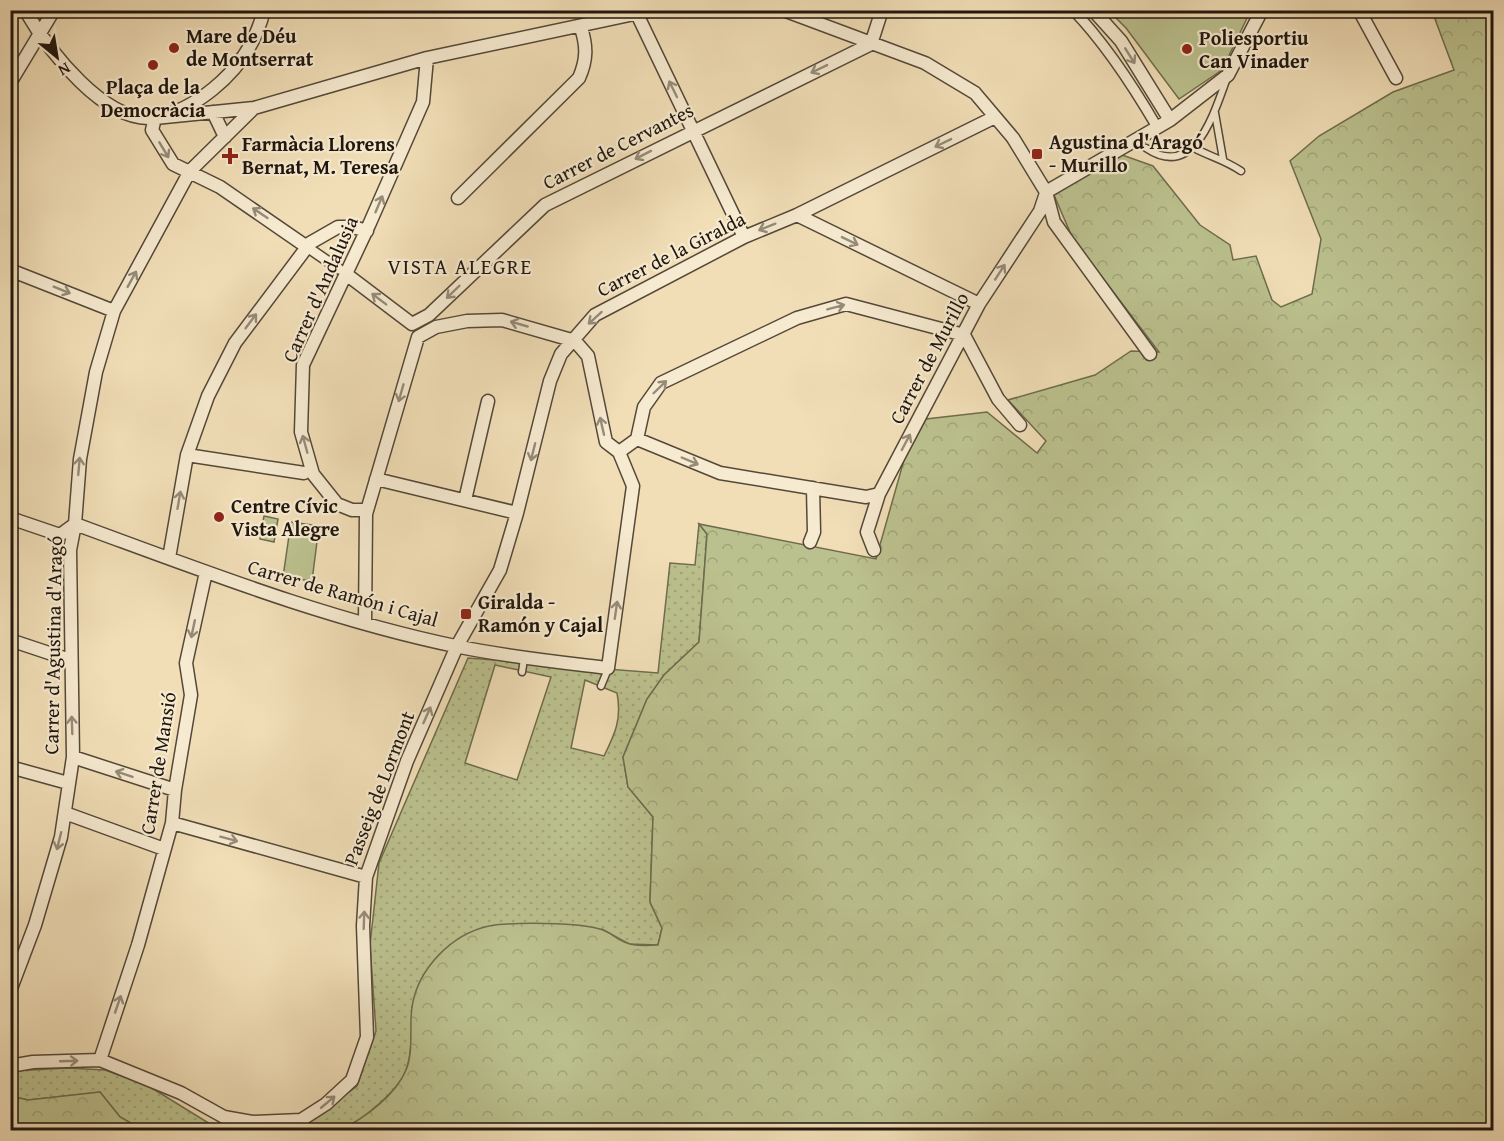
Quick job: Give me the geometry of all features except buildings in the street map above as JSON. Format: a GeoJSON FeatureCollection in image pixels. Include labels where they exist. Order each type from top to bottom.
{"type":"FeatureCollection","features":[{"type":"Feature","properties":{"kind":"street"},"geometry":{"type":"LineString","coordinates":[[25,10],[39,35],[74,78],[122,112],[155,118],[197,103],[220,83],[242,60],[258,35],[264,10]]}},
{"type":"Feature","properties":{"kind":"street"},"geometry":{"type":"LineString","coordinates":[[10,83],[54,10]]}},
{"type":"Feature","properties":{"kind":"street","name":"Carrer d'Agustina d'Aragó"},"geometry":{"type":"LineString","coordinates":[[155,118],[254,108],[427,58],[581,27],[608,15],[637,14],[653,10]]}},
{"type":"Feature","properties":{"kind":"street"},"geometry":{"type":"LineString","coordinates":[[783,10],[925,63],[975,93],[1013,138],[1046,192],[1054,222],[1150,354]]}},
{"type":"Feature","properties":{"kind":"street"},"geometry":{"type":"LineString","coordinates":[[871,44],[882,10]]}},
{"type":"Feature","properties":{"kind":"street"},"geometry":{"type":"LineString","coordinates":[[1073,10],[1089,26],[1112,58],[1156,127]]}},
{"type":"Feature","properties":{"kind":"street"},"geometry":{"type":"LineString","coordinates":[[1093,10],[1121,41],[1170,120]]}},
{"type":"Feature","properties":{"kind":"street"},"geometry":{"type":"LineString","coordinates":[[1046,192],[1170,120],[1228,75],[1262,10]]}},
{"type":"Feature","properties":{"kind":"street"},"geometry":{"type":"LineString","coordinates":[[1359,10],[1396,78]]}},
{"type":"Feature","properties":{"kind":"street"},"geometry":{"type":"LineString","coordinates":[[637,14],[744,237]]}},
{"type":"Feature","properties":{"kind":"street"},"geometry":{"type":"LineString","coordinates":[[458,198],[579,78],[585,66],[587,44],[581,27]]}},
{"type":"Feature","properties":{"kind":"street","name":"Carrer de Cervantes"},"geometry":{"type":"LineString","coordinates":[[342,271],[412,324],[429,315],[545,205],[871,44]]}},
{"type":"Feature","properties":{"kind":"street","name":"Carrer d'Andalusia"},"geometry":{"type":"LineString","coordinates":[[367,510],[352,510],[337,504],[313,474],[301,432],[303,365],[342,271],[367,231],[423,102],[427,58]]}},
{"type":"Feature","properties":{"kind":"street","name":"Carrer d'Agustina d'Aragó"},"geometry":{"type":"LineString","coordinates":[[10,991],[36,925],[65,813],[73,757],[70,550],[75,524],[80,459],[96,372],[114,311],[190,171],[254,108]]}},
{"type":"Feature","properties":{"kind":"street"},"geometry":{"type":"LineString","coordinates":[[213,112],[225,137]]}},
{"type":"Feature","properties":{"kind":"street","name":"Carrer de la Giralda"},"geometry":{"type":"LineString","coordinates":[[457,646],[500,570],[517,513],[550,381],[561,354],[595,315],[744,237],[797,215],[995,117]]}},
{"type":"Feature","properties":{"kind":"street"},"geometry":{"type":"LineString","coordinates":[[155,118],[152,130],[173,164],[190,171],[259,212],[342,271]]}},
{"type":"Feature","properties":{"kind":"street","name":"Carrer de Murillo"},"geometry":{"type":"LineString","coordinates":[[874,550],[867,532],[879,494],[979,304],[1040,211],[1046,192]]}},
{"type":"Feature","properties":{"kind":"street"},"geometry":{"type":"LineString","coordinates":[[797,215],[979,304]]}},
{"type":"Feature","properties":{"kind":"street"},"geometry":{"type":"LineString","coordinates":[[169,558],[187,455],[208,396],[235,343],[307,247],[338,227],[353,227],[367,231]]}},
{"type":"Feature","properties":{"kind":"street"},"geometry":{"type":"LineString","coordinates":[[10,270],[114,311]]}},
{"type":"Feature","properties":{"kind":"street"},"geometry":{"type":"LineString","coordinates":[[619,452],[637,439],[644,407],[661,384],[797,318],[846,304],[964,335],[998,399],[1020,425]]}},
{"type":"Feature","properties":{"kind":"street"},"geometry":{"type":"LineString","coordinates":[[365,623],[367,510],[418,337],[436,327],[467,321],[502,320],[575,340],[588,356],[606,442],[619,452],[633,486],[608,668]]}},
{"type":"Feature","properties":{"kind":"street"},"geometry":{"type":"LineString","coordinates":[[465,500],[488,401]]}},
{"type":"Feature","properties":{"kind":"street"},"geometry":{"type":"LineString","coordinates":[[637,439],[720,473],[866,497],[879,494]]}},
{"type":"Feature","properties":{"kind":"street"},"geometry":{"type":"LineString","coordinates":[[187,455],[304,473]]}},
{"type":"Feature","properties":{"kind":"street"},"geometry":{"type":"LineString","coordinates":[[376,479],[517,513]]}},
{"type":"Feature","properties":{"kind":"street"},"geometry":{"type":"LineString","coordinates":[[810,542],[814,532],[813,488]]}},
{"type":"Feature","properties":{"kind":"street"},"geometry":{"type":"LineString","coordinates":[[10,518],[60,535],[75,524]]}},
{"type":"Feature","properties":{"kind":"street","name":"Carrer de Ramón i Cajal"},"geometry":{"type":"LineString","coordinates":[[75,524],[206,572],[365,623],[457,646],[524,659],[608,668]]}},
{"type":"Feature","properties":{"kind":"street","name":"Carrer de Mansió"},"geometry":{"type":"LineString","coordinates":[[100,1060],[138,945],[172,823],[175,790],[191,695],[186,663],[206,572]]}},
{"type":"Feature","properties":{"kind":"street"},"geometry":{"type":"LineString","coordinates":[[10,640],[70,660]]}},
{"type":"Feature","properties":{"kind":"street","name":"Passeig de Lormont"},"geometry":{"type":"LineString","coordinates":[[10,1066],[100,1060],[181,1093],[212,1112],[234,1120],[252,1122],[301,1120],[326,1104],[352,1080],[367,1036],[363,926],[366,877],[407,761],[457,646]]}},
{"type":"Feature","properties":{"kind":"street"},"geometry":{"type":"LineString","coordinates":[[73,757],[175,790]]}},
{"type":"Feature","properties":{"kind":"street"},"geometry":{"type":"LineString","coordinates":[[10,767],[68,783]]}},
{"type":"Feature","properties":{"kind":"street"},"geometry":{"type":"LineString","coordinates":[[65,813],[164,849]]}},
{"type":"Feature","properties":{"kind":"street"},"geometry":{"type":"LineString","coordinates":[[172,823],[366,877]]}},
{"type":"Feature","properties":{"kind":"lane"},"geometry":{"type":"LineString","coordinates":[[1146,148],[1160,157],[1182,156],[1194,148],[1215,113],[1228,75]]}},
{"type":"Feature","properties":{"kind":"lane"},"geometry":{"type":"LineString","coordinates":[[1215,113],[1223,159]]}},
{"type":"Feature","properties":{"kind":"lane"},"geometry":{"type":"LineString","coordinates":[[1194,148],[1223,159],[1241,171]]}},
{"type":"Feature","properties":{"kind":"lane"},"geometry":{"type":"LineString","coordinates":[[522,672],[524,659]]}},
{"type":"Feature","properties":{"kind":"lane"},"geometry":{"type":"LineString","coordinates":[[601,686],[608,668]]}},
{"type":"Feature","properties":{"kind":"green space","name":"Poliesportiu Can Vinader"},"geometry":{"type":"Polygon","coordinates":[[[1248,10],[1250,12],[1222,70],[1179,99],[1126,28],[1109,11],[1248,10]]]}},
{"type":"Feature","properties":{"kind":"green space"},"geometry":{"type":"Polygon","coordinates":[[[1432,11],[1493,11],[1493,1130],[340,1130],[359,1120],[378,1105],[401,1079],[410,1055],[412,1007],[421,979],[439,955],[462,937],[489,926],[529,923],[563,924],[593,927],[630,944],[658,945],[662,928],[650,902],[653,817],[628,787],[623,757],[647,699],[664,675],[699,642],[707,534],[699,524],[876,559],[904,460],[926,419],[987,412],[1037,453],[1046,441],[1008,400],[1095,375],[1131,351],[1159,352],[1073,239],[1054,195],[1114,152],[1153,166],[1200,225],[1230,245],[1233,260],[1256,256],[1272,300],[1281,307],[1312,294],[1321,239],[1290,161],[1319,136],[1393,92],[1454,70],[1432,11]]]}},
{"type":"Feature","properties":{"kind":"green space"},"geometry":{"type":"Polygon","coordinates":[[[264,516],[278,519],[274,542],[260,539],[264,516]]]}},
{"type":"Feature","properties":{"kind":"green space"},"geometry":{"type":"Polygon","coordinates":[[[291,522],[319,526],[312,581],[283,577],[291,522]]]}},
{"type":"Feature","properties":{"kind":"green space"},"geometry":{"type":"Polygon","coordinates":[[[699,524],[707,534],[699,642],[664,675],[647,699],[623,757],[628,787],[653,817],[650,902],[662,928],[658,945],[629,944],[602,929],[412,1006],[410,1053],[403,1076],[379,1104],[340,1130],[143,1130],[120,1117],[100,1092],[28,1100],[11,1096],[11,1071],[68,1068],[105,1070],[147,1085],[210,1124],[273,1129],[305,1125],[357,1086],[376,1031],[370,945],[379,863],[468,658],[658,673],[670,563],[695,565],[699,524]],[[495,665],[465,763],[517,780],[551,677],[495,665]],[[585,680],[571,748],[604,756],[616,726],[619,711],[617,693],[585,680]]]}},
{"type":"Feature","properties":{"kind":"green space"},"geometry":{"type":"Polygon","coordinates":[[[100,1092],[120,1117],[143,1130],[11,1130],[11,1096],[28,1100],[100,1092]]]}},
{"type":"Feature","properties":{"kind":"place","name":"Mare de Déu de Montserrat"},"geometry":{"type":"Point","coordinates":[174,48]}},
{"type":"Feature","properties":{"kind":"place","name":"Poliesportiu Can Vinader"},"geometry":{"type":"Point","coordinates":[1187,49]}},
{"type":"Feature","properties":{"kind":"place","name":"Plaça de la Democràcia"},"geometry":{"type":"Point","coordinates":[153,65]}},
{"type":"Feature","properties":{"kind":"place","name":"Agustina d'Aragó - Murillo"},"geometry":{"type":"Point","coordinates":[1037,154]}},
{"type":"Feature","properties":{"kind":"place","name":"Farmàcia Llorens Bernat, M. Teresa"},"geometry":{"type":"Point","coordinates":[230,156]}},
{"type":"Feature","properties":{"kind":"place","name":"Centre Cívic Vista Alegre"},"geometry":{"type":"Point","coordinates":[219,517]}},
{"type":"Feature","properties":{"kind":"place","name":"Giralda - Ramón y Cajal"},"geometry":{"type":"Point","coordinates":[466,614]}},
{"type":"Feature","properties":{"kind":"district","name":"VISTA ALEGRE"},"geometry":{"type":"Point","coordinates":[460,267]}}]}
